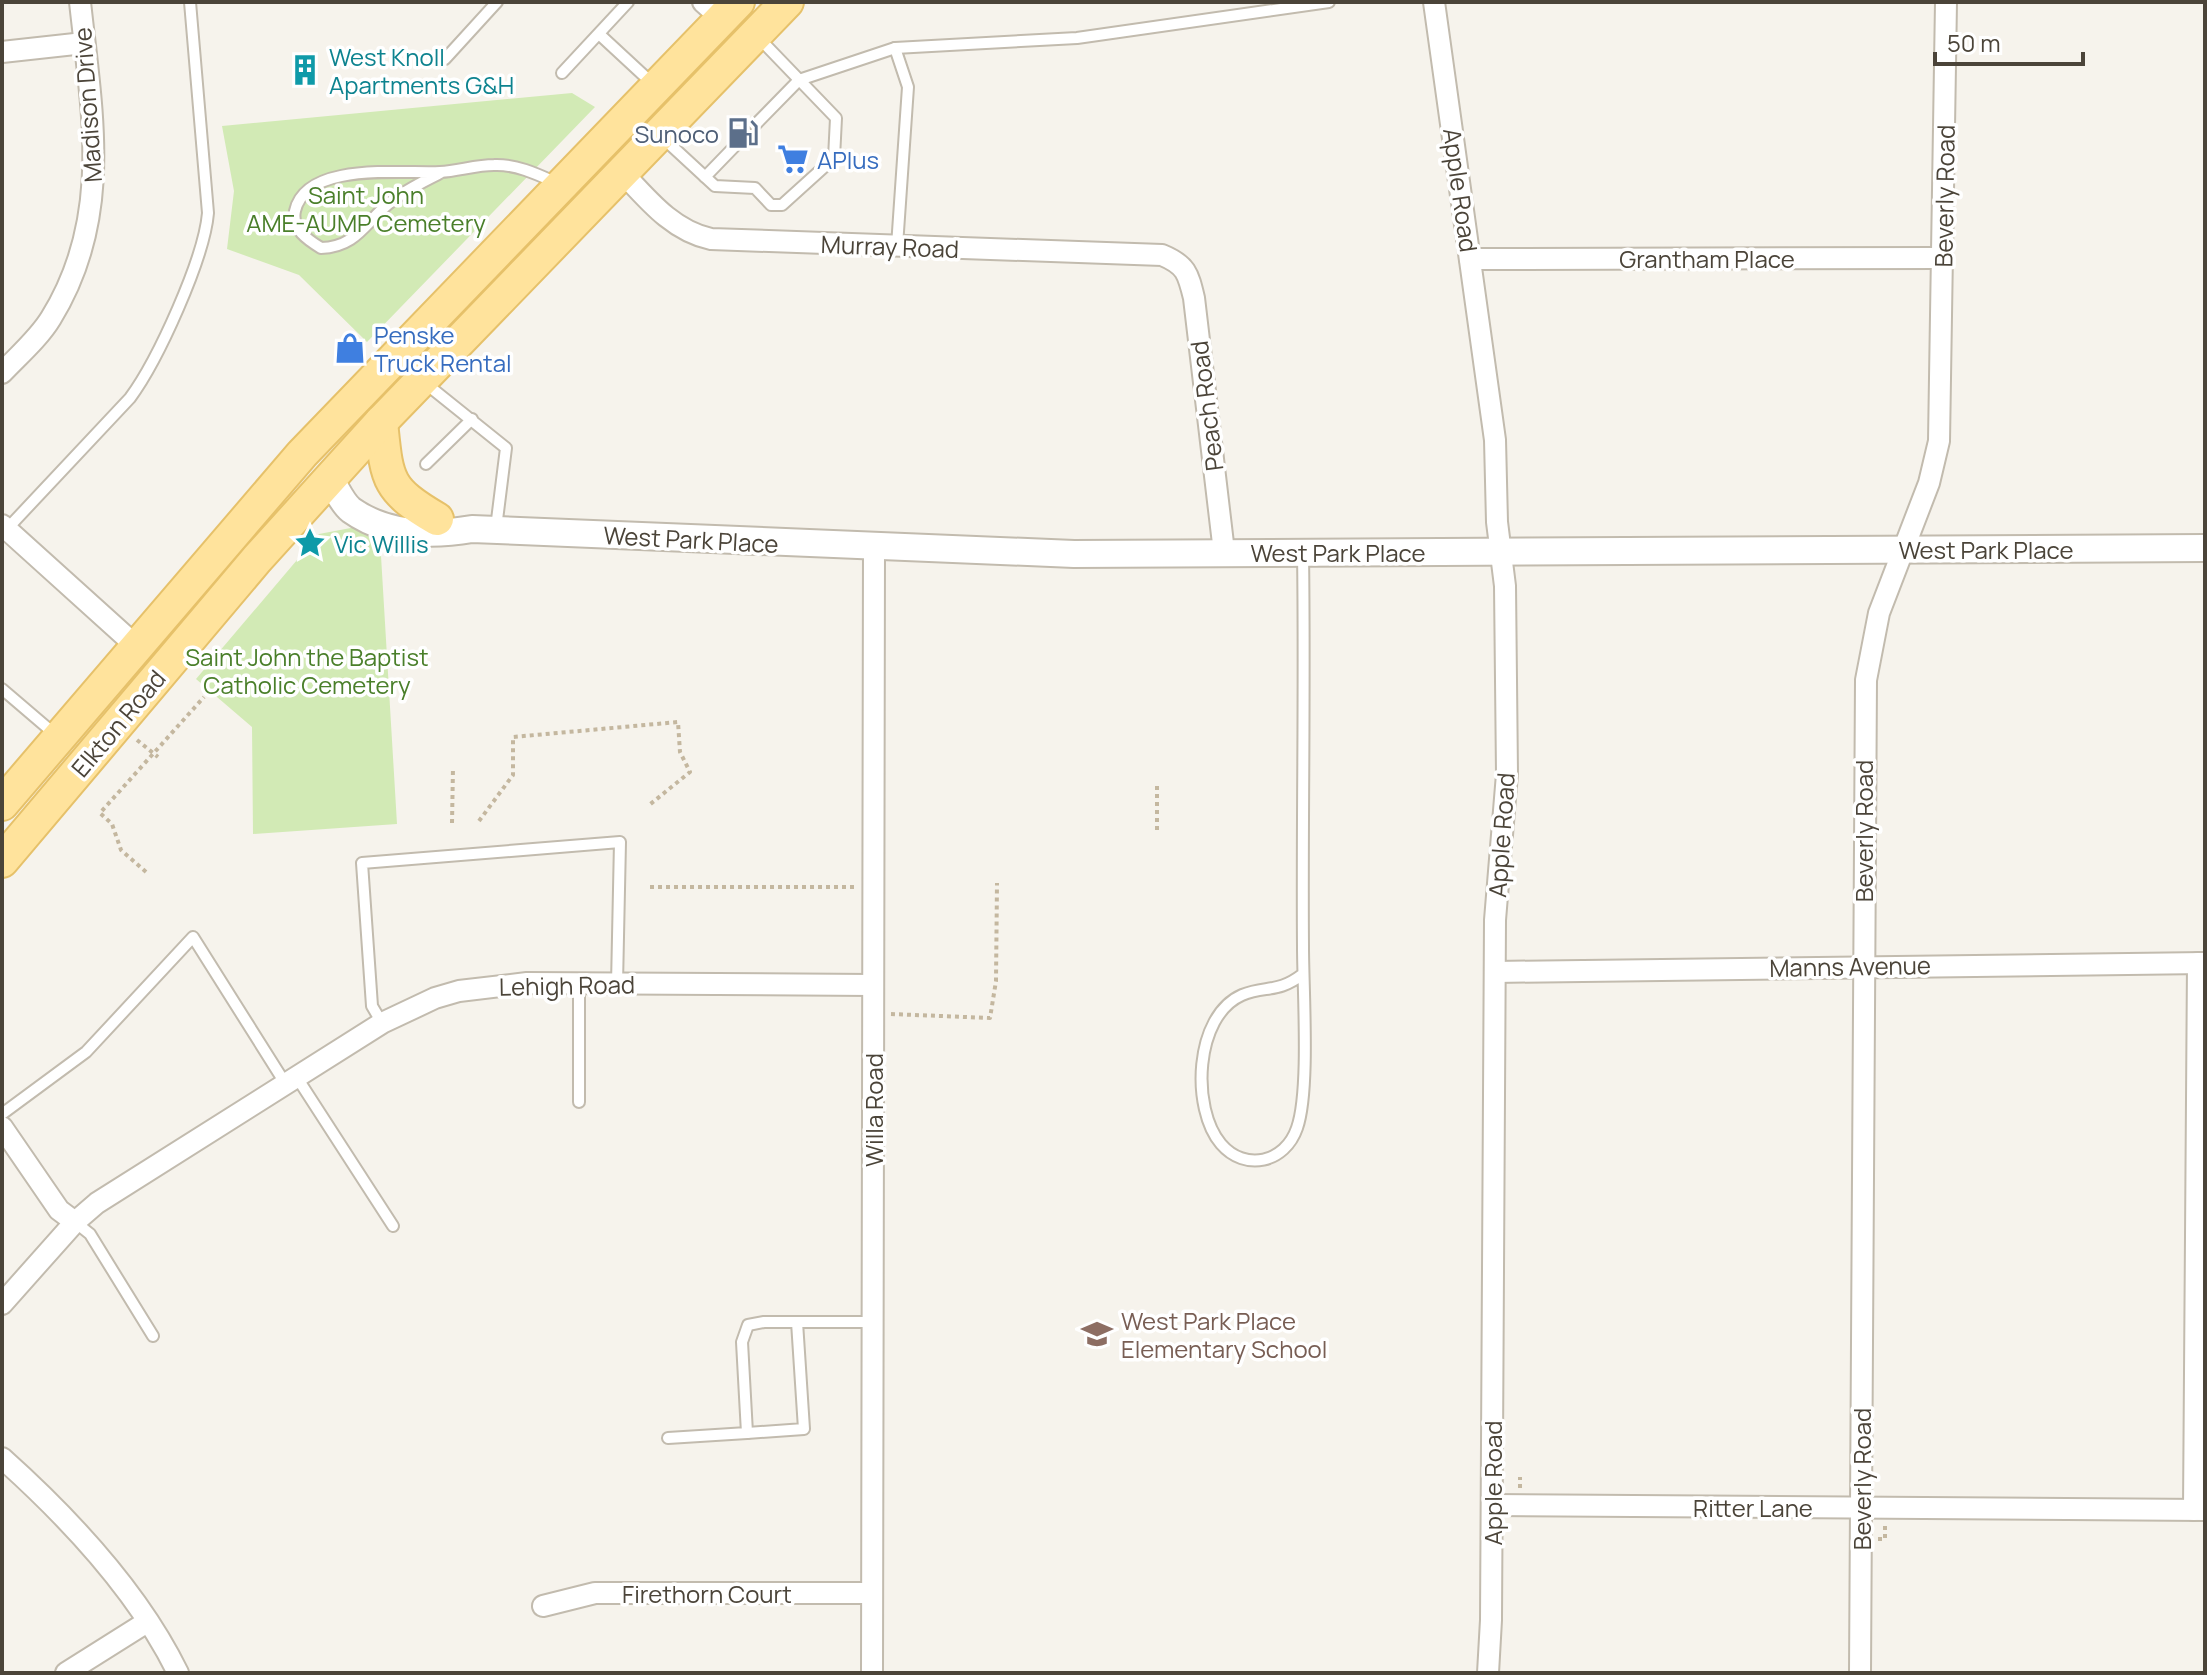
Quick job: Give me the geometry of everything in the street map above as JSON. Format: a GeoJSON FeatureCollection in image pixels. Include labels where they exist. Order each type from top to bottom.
{"type":"FeatureCollection","features":[{"type":"Feature","properties":{"kind":"main road"},"geometry":{"type":"LineString","coordinates":[[754,2],[755,34]]}},
{"type":"Feature","properties":{"kind":"main road","name":"Elkton Road"},"geometry":{"type":"LineString","coordinates":[[2,861],[257,559],[381,422],[787,2]]}},
{"type":"Feature","properties":{"kind":"main road"},"geometry":{"type":"LineString","coordinates":[[719,71],[721,8]]}},
{"type":"Feature","properties":{"kind":"main road","name":"Elkton Road"},"geometry":{"type":"LineString","coordinates":[[2,804],[135,645],[302,454],[655,87],[721,8]]}},
{"type":"Feature","properties":{"kind":"main road"},"geometry":{"type":"LineString","coordinates":[[381,422],[387,470],[393,485],[405,499],[437,519]]}},
{"type":"Feature","properties":{"kind":"street","name":"Madison Drive"},"geometry":{"type":"LineString","coordinates":[[2,373],[50,321],[72,278],[89,229],[95,177],[80,2]]}},
{"type":"Feature","properties":{"kind":"street","name":"Apple Road"},"geometry":{"type":"LineString","coordinates":[[1434,2],[1495,440],[1505,586],[1507,774],[1495,972],[1488,1673]]}},
{"type":"Feature","properties":{"kind":"street","name":"Beverly Road"},"geometry":{"type":"LineString","coordinates":[[1860,1673],[1866,680],[1879,613],[1929,483],[1939,441],[1946,2]]}},
{"type":"Feature","properties":{"kind":"street"},"geometry":{"type":"LineString","coordinates":[[2,52],[84,43]]}},
{"type":"Feature","properties":{"kind":"street","name":"Murray Road"},"geometry":{"type":"LineString","coordinates":[[622,172],[650,202],[689,235],[711,239],[1162,255],[1181,263]]}},
{"type":"Feature","properties":{"kind":"street","name":"Grantham Place"},"geometry":{"type":"LineString","coordinates":[[1470,259],[1943,258]]}},
{"type":"Feature","properties":{"kind":"street","name":"Peach Road"},"geometry":{"type":"LineString","coordinates":[[1181,263],[1188,271],[1194,298],[1224,552]]}},
{"type":"Feature","properties":{"kind":"street","name":"West Park Place"},"geometry":{"type":"LineString","coordinates":[[302,454],[330,479],[396,511],[484,529]]}},
{"type":"Feature","properties":{"kind":"street","name":"West Park Place"},"geometry":{"type":"LineString","coordinates":[[330,479],[348,508],[393,528],[438,534],[484,529],[1074,554],[2205,548]]}},
{"type":"Feature","properties":{"kind":"street"},"geometry":{"type":"LineString","coordinates":[[4,527],[135,645]]}},
{"type":"Feature","properties":{"kind":"street","name":"Willa Road"},"geometry":{"type":"LineString","coordinates":[[872,1673],[874,547]]}},
{"type":"Feature","properties":{"kind":"street"},"geometry":{"type":"LineString","coordinates":[[2200,1510],[2201,963]]}},
{"type":"Feature","properties":{"kind":"street","name":"Manns Avenue"},"geometry":{"type":"LineString","coordinates":[[1495,972],[2201,963]]}},
{"type":"Feature","properties":{"kind":"street","name":"Lehigh Road"},"geometry":{"type":"LineString","coordinates":[[2,1304],[75,1222],[119,1187],[382,1023],[435,998],[481,987],[579,983],[873,985]]}},
{"type":"Feature","properties":{"kind":"street"},"geometry":{"type":"LineString","coordinates":[[2,1127],[59,1210],[75,1222]]}},
{"type":"Feature","properties":{"kind":"street"},"geometry":{"type":"LineString","coordinates":[[2,1458],[94,1550],[147,1622],[178,1673]]}},
{"type":"Feature","properties":{"kind":"street","name":"Ritter Lane"},"geometry":{"type":"LineString","coordinates":[[1492,1505],[2200,1510]]}},
{"type":"Feature","properties":{"kind":"street","name":"Firethorn Court"},"geometry":{"type":"LineString","coordinates":[[543,1606],[595,1593],[872,1593]]}},
{"type":"Feature","properties":{"kind":"street"},"geometry":{"type":"LineString","coordinates":[[66,1673],[147,1622]]}},
{"type":"Feature","properties":{"kind":"lane"},"geometry":{"type":"LineString","coordinates":[[4,527],[130,398],[147,375],[203,239],[208,213],[190,2]]}},
{"type":"Feature","properties":{"kind":"lane"},"geometry":{"type":"LineString","coordinates":[[445,59],[497,2]]}},
{"type":"Feature","properties":{"kind":"lane"},"geometry":{"type":"LineString","coordinates":[[562,73],[628,2]]}},
{"type":"Feature","properties":{"kind":"lane"},"geometry":{"type":"LineString","coordinates":[[755,125],[799,80],[895,48],[1077,38],[1329,2]]}},
{"type":"Feature","properties":{"kind":"lane"},"geometry":{"type":"LineString","coordinates":[[599,34],[655,87]]}},
{"type":"Feature","properties":{"kind":"lane"},"geometry":{"type":"LineString","coordinates":[[659,134],[715,186],[755,188],[771,205],[782,205],[834,158],[836,118],[755,34]]}},
{"type":"Feature","properties":{"kind":"lane"},"geometry":{"type":"LineString","coordinates":[[895,48],[908,87],[897,246]]}},
{"type":"Feature","properties":{"kind":"lane"},"geometry":{"type":"LineString","coordinates":[[705,177],[735,146]]}},
{"type":"Feature","properties":{"kind":"lane"},"geometry":{"type":"LineString","coordinates":[[442,172],[391,201],[360,236],[338,248],[321,248],[297,228],[294,212],[301,198],[311,187],[331,178],[374,173],[442,172],[496,164],[523,169],[561,184]]}},
{"type":"Feature","properties":{"kind":"lane"},"geometry":{"type":"LineString","coordinates":[[421,380],[506,448],[484,529]]}},
{"type":"Feature","properties":{"kind":"lane"},"geometry":{"type":"LineString","coordinates":[[426,464],[472,419]]}},
{"type":"Feature","properties":{"kind":"lane"},"geometry":{"type":"LineString","coordinates":[[1303,552],[1303,974],[1302,1085],[1297,1127],[1279,1154],[1266,1160],[1245,1161],[1229,1153],[1209,1131],[1203,1104],[1205,1043],[1216,1014],[1242,995],[1285,987],[1303,974]]}},
{"type":"Feature","properties":{"kind":"lane"},"geometry":{"type":"LineString","coordinates":[[2,689],[58,737]]}},
{"type":"Feature","properties":{"kind":"lane"},"geometry":{"type":"LineString","coordinates":[[382,1023],[372,1006],[362,863],[620,842],[617,984]]}},
{"type":"Feature","properties":{"kind":"lane"},"geometry":{"type":"LineString","coordinates":[[2,1114],[86,1052],[193,937],[393,1226]]}},
{"type":"Feature","properties":{"kind":"lane"},"geometry":{"type":"LineString","coordinates":[[579,983],[579,1102]]}},
{"type":"Feature","properties":{"kind":"lane"},"geometry":{"type":"LineString","coordinates":[[75,1222],[90,1234],[153,1336]]}},
{"type":"Feature","properties":{"kind":"lane"},"geometry":{"type":"LineString","coordinates":[[747,1433],[744,1329],[764,1322],[873,1322]]}},
{"type":"Feature","properties":{"kind":"lane"},"geometry":{"type":"LineString","coordinates":[[668,1438],[804,1429],[797,1322]]}},
{"type":"Feature","properties":{"kind":"path"},"geometry":{"type":"LineString","coordinates":[[146,872],[121,850],[112,824],[100,813],[156,755],[204,697]]}},
{"type":"Feature","properties":{"kind":"path"},"geometry":{"type":"LineString","coordinates":[[479,821],[513,775],[513,737],[678,722],[680,752],[690,772],[648,806]]}},
{"type":"Feature","properties":{"kind":"path"},"geometry":{"type":"LineString","coordinates":[[137,740],[156,755]]}},
{"type":"Feature","properties":{"kind":"path"},"geometry":{"type":"LineString","coordinates":[[452,823],[453,768]]}},
{"type":"Feature","properties":{"kind":"path"},"geometry":{"type":"LineString","coordinates":[[1157,786],[1157,833]]}},
{"type":"Feature","properties":{"kind":"path"},"geometry":{"type":"LineString","coordinates":[[891,1014],[990,1018],[996,981],[997,883]]}},
{"type":"Feature","properties":{"kind":"path"},"geometry":{"type":"LineString","coordinates":[[650,887],[854,887]]}},
{"type":"Feature","properties":{"kind":"green space","name":"Saint John AME-AUMP Cemetery"},"geometry":{"type":"Polygon","coordinates":[[[572,93],[595,107],[367,342],[299,275],[227,249],[234,191],[222,126],[572,93]]]}},
{"type":"Feature","properties":{"kind":"green space","name":"Saint John the Baptist Catholic Cemetery"},"geometry":{"type":"Polygon","coordinates":[[[356,527],[380,539],[397,824],[253,834],[252,727],[196,679],[319,534],[356,527]]]}},
{"type":"Feature","properties":{"kind":"place","name":"West Knoll Apartments G&H"},"geometry":{"type":"Point","coordinates":[305,70]}},
{"type":"Feature","properties":{"kind":"place","name":"Sunoco"},"geometry":{"type":"Point","coordinates":[743,133]}},
{"type":"Feature","properties":{"kind":"place","name":"APlus"},"geometry":{"type":"Point","coordinates":[793,159]}},
{"type":"Feature","properties":{"kind":"place","name":"Penske Truck Rental"},"geometry":{"type":"Point","coordinates":[350,348]}},
{"type":"Feature","properties":{"kind":"place","name":"Vic Willis"},"geometry":{"type":"Point","coordinates":[310,543]}},
{"type":"Feature","properties":{"kind":"place","name":"West Park Place Elementary School"},"geometry":{"type":"Point","coordinates":[1097,1334]}}]}
